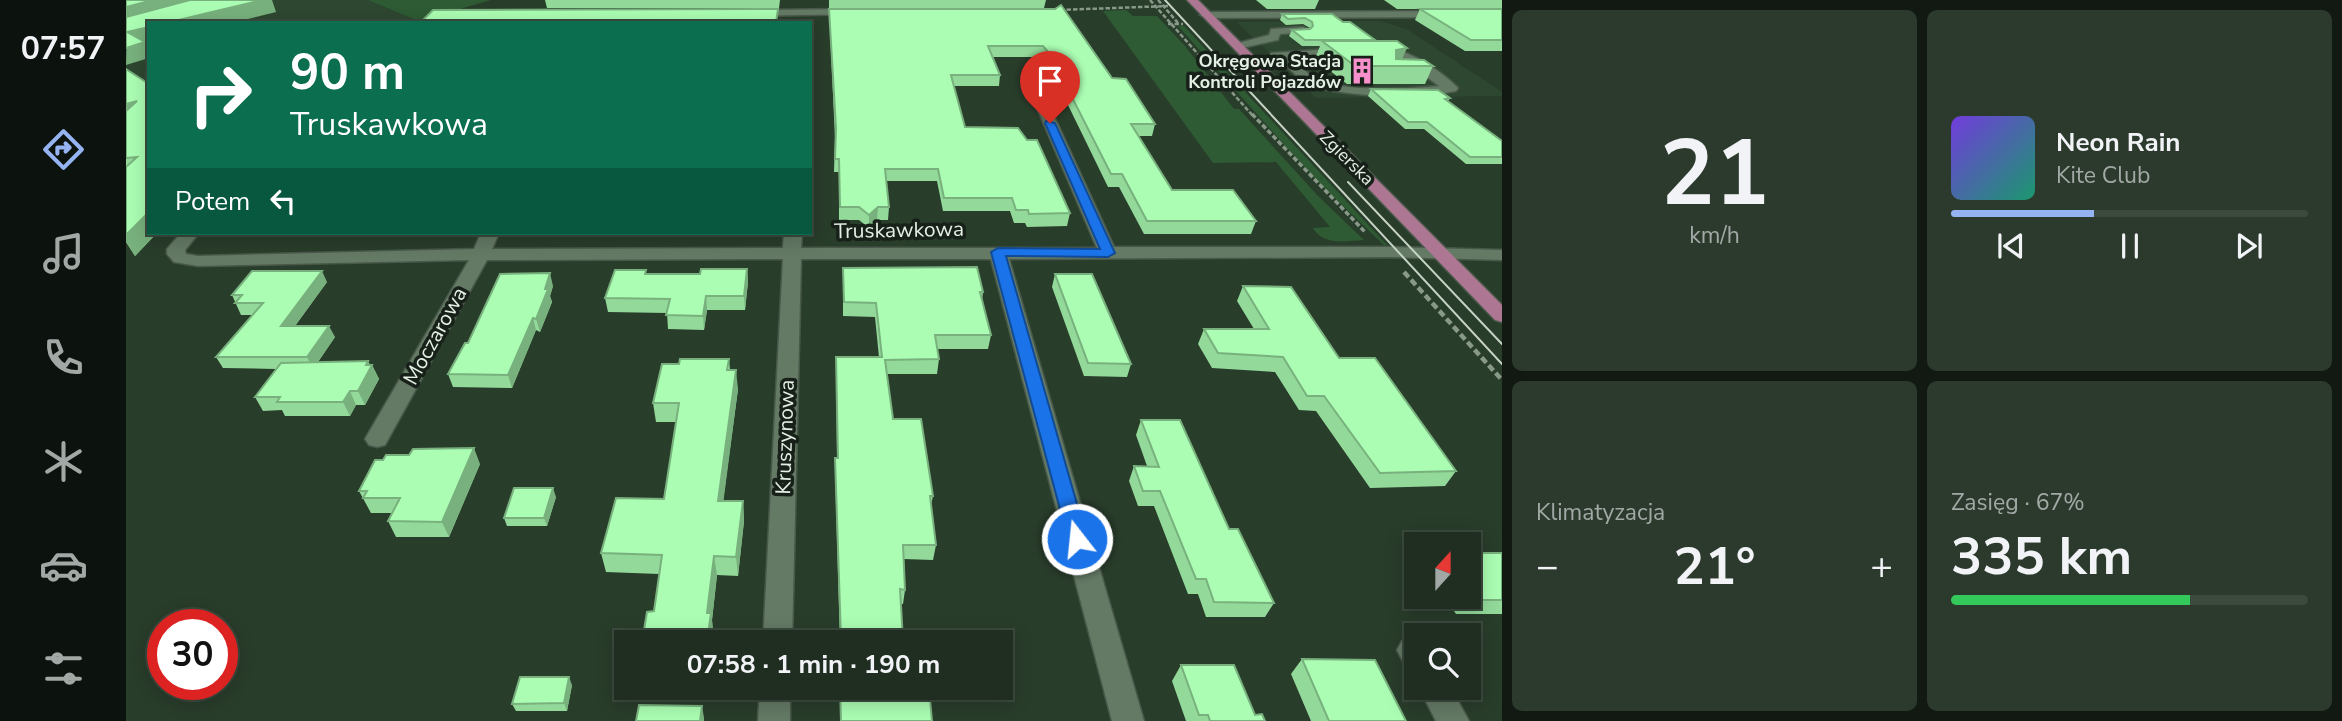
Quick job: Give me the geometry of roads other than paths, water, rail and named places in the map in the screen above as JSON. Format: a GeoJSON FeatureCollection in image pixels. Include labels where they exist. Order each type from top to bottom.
{"type":"FeatureCollection","features":[{"type":"Feature","properties":{"kind":"main road","name":"Zgierska"},"geometry":{"type":"LineString","coordinates":[[1192,0],[1502,316]]}},
{"type":"Feature","properties":{"kind":"street"},"geometry":{"type":"LineString","coordinates":[[734,13],[875,13]]}},
{"type":"Feature","properties":{"kind":"street"},"geometry":{"type":"LineString","coordinates":[[1206,15],[1502,14]]}},
{"type":"Feature","properties":{"kind":"street"},"geometry":{"type":"LineString","coordinates":[[1314,16],[1334,30]]}},
{"type":"Feature","properties":{"kind":"street"},"geometry":{"type":"LineString","coordinates":[[1237,45],[1310,34]]}},
{"type":"Feature","properties":{"kind":"street"},"geometry":{"type":"LineString","coordinates":[[1247,56],[1302,52],[1393,52],[1406,56],[1442,79],[1451,88],[1336,89],[1311,82],[1282,55]]}},
{"type":"Feature","properties":{"kind":"street"},"geometry":{"type":"LineString","coordinates":[[1407,72],[1430,71]]}},
{"type":"Feature","properties":{"kind":"street"},"geometry":{"type":"LineString","coordinates":[[1029,75],[1108,253]]}},
{"type":"Feature","properties":{"kind":"street"},"geometry":{"type":"LineString","coordinates":[[1271,81],[1311,82],[1339,77]]}},
{"type":"Feature","properties":{"kind":"street"},"geometry":{"type":"LineString","coordinates":[[1419,80],[1442,79]]}},
{"type":"Feature","properties":{"kind":"street","name":"Truskawkowa"},"geometry":{"type":"LineString","coordinates":[[188,235],[176,249],[180,258],[198,261],[353,259],[391,255],[480,256],[793,243],[998,252],[1391,252],[1502,255]]}},
{"type":"Feature","properties":{"kind":"street","name":"Moczarowa"},"geometry":{"type":"LineString","coordinates":[[377,439],[480,256],[489,235]]}},
{"type":"Feature","properties":{"kind":"street","name":"Kruszynowa"},"geometry":{"type":"LineString","coordinates":[[777,630],[793,243]]}},
{"type":"Feature","properties":{"kind":"street"},"geometry":{"type":"LineString","coordinates":[[998,252],[1128,721]]}},
{"type":"Feature","properties":{"kind":"street"},"geometry":{"type":"LineString","coordinates":[[774,721],[775,700]]}},
{"type":"Feature","properties":{"kind":"street"},"geometry":{"type":"LineString","coordinates":[[1441,700],[1453,721]]}},
{"type":"Feature","properties":{"kind":"tram line"},"geometry":{"type":"LineString","coordinates":[[1165,0],[1502,364]]}},
{"type":"Feature","properties":{"kind":"tram line"},"geometry":{"type":"LineString","coordinates":[[1348,182],[1502,344]]}},
{"type":"Feature","properties":{"kind":"place","name":"Okręgowa Stacja Kontroli Pojazdów"},"geometry":{"type":"Point","coordinates":[1362,71]}}]}
